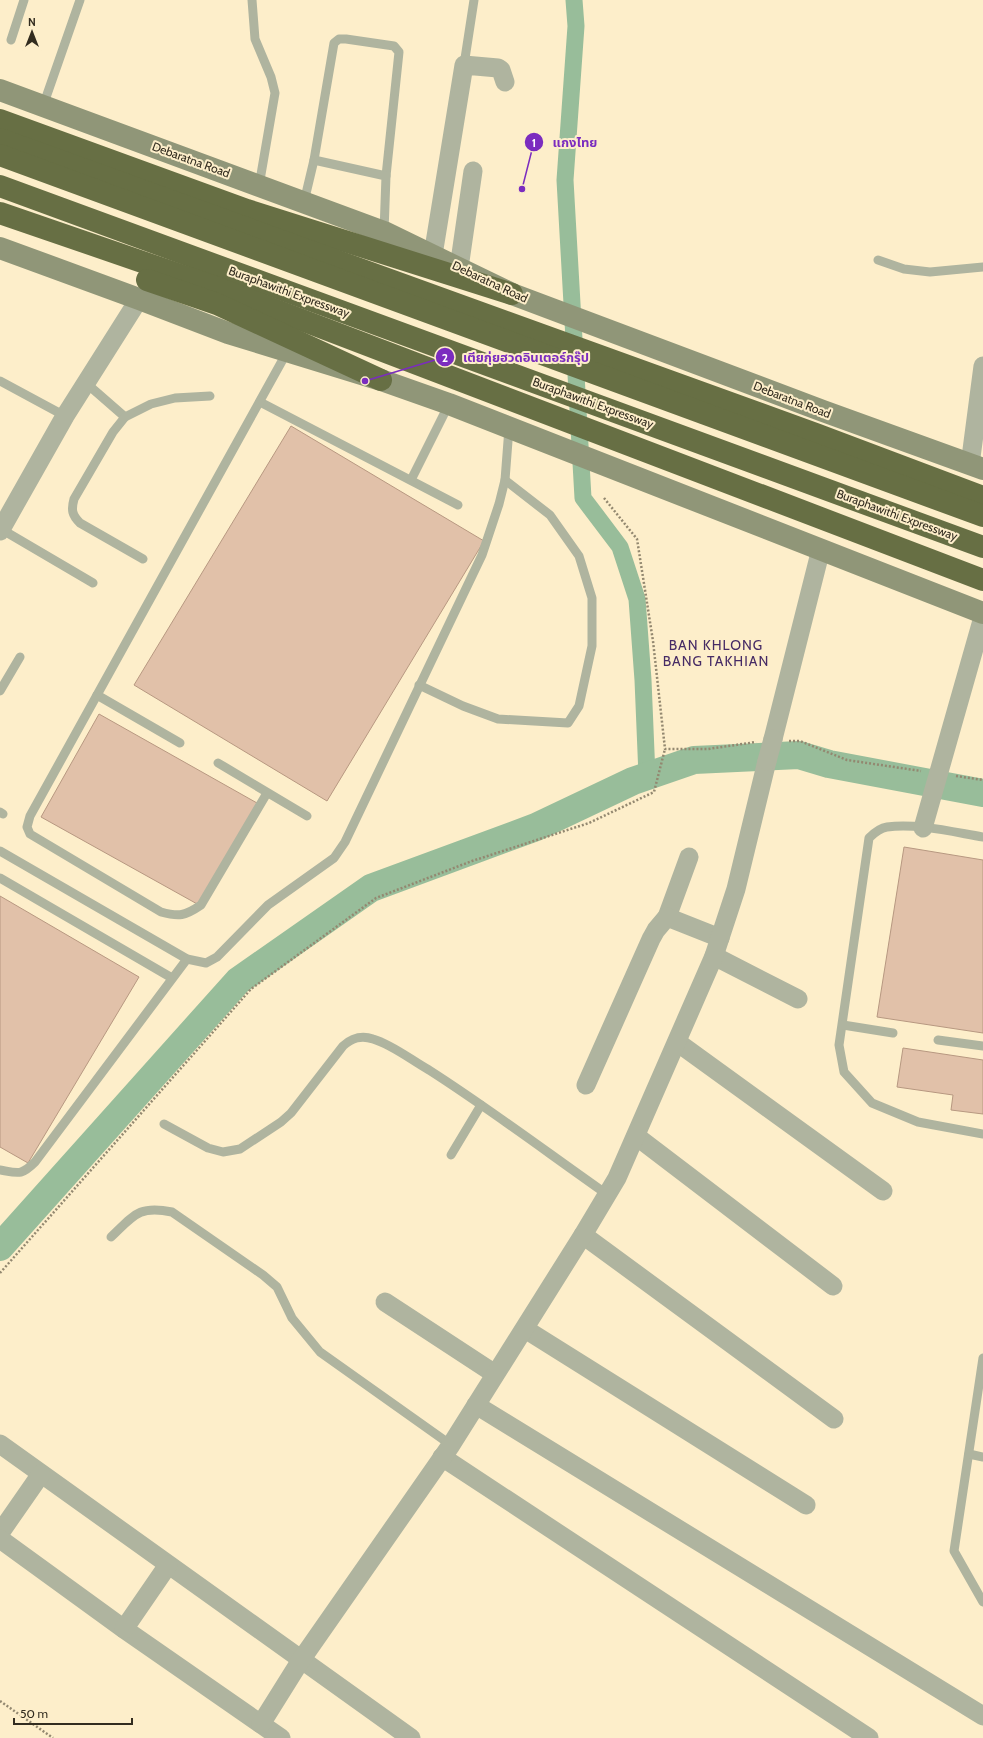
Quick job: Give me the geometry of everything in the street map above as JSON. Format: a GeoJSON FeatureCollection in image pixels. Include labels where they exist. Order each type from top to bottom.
{"type":"FeatureCollection","features":[{"type":"Feature","properties":{"kind":"highway"},"geometry":{"type":"LineString","coordinates":[[0,120],[247,210],[512,294]]}},
{"type":"Feature","properties":{"kind":"highway","name":"Debaratna Road"},"geometry":{"type":"LineString","coordinates":[[0,139],[816,434],[983,496]]}},
{"type":"Feature","properties":{"kind":"highway"},"geometry":{"type":"LineString","coordinates":[[0,155],[983,516]]}},
{"type":"Feature","properties":{"kind":"highway","name":"Buraphawithi Expressway"},"geometry":{"type":"LineString","coordinates":[[0,186],[983,547]]}},
{"type":"Feature","properties":{"kind":"highway"},"geometry":{"type":"LineString","coordinates":[[0,212],[218,288],[983,580]]}},
{"type":"Feature","properties":{"kind":"highway"},"geometry":{"type":"LineString","coordinates":[[0,227],[217,304],[381,380]]}},
{"type":"Feature","properties":{"kind":"main road","name":"Debaratna Road"},"geometry":{"type":"LineString","coordinates":[[0,90],[384,232],[512,294],[823,411],[977,467]]}},
{"type":"Feature","properties":{"kind":"main road"},"geometry":{"type":"LineString","coordinates":[[0,248],[139,299],[228,334],[381,380],[449,404],[821,549],[983,614]]}},
{"type":"Feature","properties":{"kind":"street"},"geometry":{"type":"LineString","coordinates":[[433,256],[464,65],[498,68],[501,70],[505,82]]}},
{"type":"Feature","properties":{"kind":"street"},"geometry":{"type":"LineString","coordinates":[[459,268],[473,171]]}},
{"type":"Feature","properties":{"kind":"street"},"geometry":{"type":"LineString","coordinates":[[1,530],[65,416],[139,299]]}},
{"type":"Feature","properties":{"kind":"street"},"geometry":{"type":"LineString","coordinates":[[977,467],[983,366]]}},
{"type":"Feature","properties":{"kind":"street"},"geometry":{"type":"LineString","coordinates":[[261,1724],[300,1660],[476,1406],[608,1195],[636,1136],[677,1042],[714,956],[720,938],[736,889],[766,762],[821,549]]}},
{"type":"Feature","properties":{"kind":"street"},"geometry":{"type":"LineString","coordinates":[[923,828],[983,617]]}},
{"type":"Feature","properties":{"kind":"street"},"geometry":{"type":"LineString","coordinates":[[586,1085],[650,940],[656,930],[667,918],[689,857]]}},
{"type":"Feature","properties":{"kind":"street"},"geometry":{"type":"LineString","coordinates":[[667,918],[720,938]]}},
{"type":"Feature","properties":{"kind":"street"},"geometry":{"type":"LineString","coordinates":[[714,956],[798,999]]}},
{"type":"Feature","properties":{"kind":"street"},"geometry":{"type":"LineString","coordinates":[[677,1042],[882,1191]]}},
{"type":"Feature","properties":{"kind":"street"},"geometry":{"type":"LineString","coordinates":[[636,1136],[833,1286]]}},
{"type":"Feature","properties":{"kind":"street"},"geometry":{"type":"LineString","coordinates":[[583,1235],[834,1419]]}},
{"type":"Feature","properties":{"kind":"street"},"geometry":{"type":"LineString","coordinates":[[385,1302],[495,1374]]}},
{"type":"Feature","properties":{"kind":"street"},"geometry":{"type":"LineString","coordinates":[[525,1329],[806,1506]]}},
{"type":"Feature","properties":{"kind":"street"},"geometry":{"type":"LineString","coordinates":[[476,1406],[983,1716]]}},
{"type":"Feature","properties":{"kind":"street"},"geometry":{"type":"LineString","coordinates":[[0,1444],[411,1738]]}},
{"type":"Feature","properties":{"kind":"street"},"geometry":{"type":"LineString","coordinates":[[446,1451],[869,1738]]}},
{"type":"Feature","properties":{"kind":"street"},"geometry":{"type":"LineString","coordinates":[[0,1533],[41,1474]]}},
{"type":"Feature","properties":{"kind":"street"},"geometry":{"type":"LineString","coordinates":[[0,1539],[124,1629],[281,1738]]}},
{"type":"Feature","properties":{"kind":"street"},"geometry":{"type":"LineString","coordinates":[[124,1629],[168,1565]]}},
{"type":"Feature","properties":{"kind":"lane"},"geometry":{"type":"LineString","coordinates":[[11,40],[24,0]]}},
{"type":"Feature","properties":{"kind":"lane"},"geometry":{"type":"LineString","coordinates":[[43,106],[80,0]]}},
{"type":"Feature","properties":{"kind":"lane"},"geometry":{"type":"LineString","coordinates":[[252,0],[255,40],[271,77],[275,93],[259,186]]}},
{"type":"Feature","properties":{"kind":"lane"},"geometry":{"type":"LineString","coordinates":[[464,65],[474,0]]}},
{"type":"Feature","properties":{"kind":"lane"},"geometry":{"type":"LineString","coordinates":[[304,202],[314,160],[334,43],[339,39],[346,39],[394,46],[399,52],[386,176],[384,232]]}},
{"type":"Feature","properties":{"kind":"lane"},"geometry":{"type":"LineString","coordinates":[[314,160],[386,176]]}},
{"type":"Feature","properties":{"kind":"lane"},"geometry":{"type":"LineString","coordinates":[[878,260],[904,268],[930,272],[983,267]]}},
{"type":"Feature","properties":{"kind":"lane"},"geometry":{"type":"LineString","coordinates":[[268,793],[201,905],[188,914],[175,916],[161,912],[30,834],[27,827],[30,816],[287,352]]}},
{"type":"Feature","properties":{"kind":"lane"},"geometry":{"type":"LineString","coordinates":[[0,381],[65,416]]}},
{"type":"Feature","properties":{"kind":"lane"},"geometry":{"type":"LineString","coordinates":[[86,383],[125,417]]}},
{"type":"Feature","properties":{"kind":"lane"},"geometry":{"type":"LineString","coordinates":[[143,559],[80,523],[74,517],[71,509],[74,499],[113,432],[125,417],[151,404],[174,398],[210,396]]}},
{"type":"Feature","properties":{"kind":"lane"},"geometry":{"type":"LineString","coordinates":[[260,402],[458,505]]}},
{"type":"Feature","properties":{"kind":"lane"},"geometry":{"type":"LineString","coordinates":[[411,480],[449,404]]}},
{"type":"Feature","properties":{"kind":"lane"},"geometry":{"type":"LineString","coordinates":[[0,851],[187,959],[206,963],[217,957],[268,905],[334,858],[345,842],[482,555],[500,504],[505,480],[509,428]]}},
{"type":"Feature","properties":{"kind":"lane"},"geometry":{"type":"LineString","coordinates":[[419,685],[463,706],[498,718],[568,723],[579,706],[592,646],[592,598],[579,556],[550,515],[505,480]]}},
{"type":"Feature","properties":{"kind":"lane"},"geometry":{"type":"LineString","coordinates":[[1,530],[93,583]]}},
{"type":"Feature","properties":{"kind":"lane"},"geometry":{"type":"LineString","coordinates":[[0,691],[20,657]]}},
{"type":"Feature","properties":{"kind":"lane"},"geometry":{"type":"LineString","coordinates":[[97,695],[180,743]]}},
{"type":"Feature","properties":{"kind":"lane"},"geometry":{"type":"LineString","coordinates":[[218,763],[307,816]]}},
{"type":"Feature","properties":{"kind":"lane"},"geometry":{"type":"LineString","coordinates":[[983,837],[923,828],[886,827],[876,831],[870,838],[839,1045],[844,1072],[872,1103],[918,1122],[983,1134]]}},
{"type":"Feature","properties":{"kind":"lane"},"geometry":{"type":"LineString","coordinates":[[0,878],[172,978]]}},
{"type":"Feature","properties":{"kind":"lane"},"geometry":{"type":"LineString","coordinates":[[0,1170],[16,1173],[26,1171],[35,1162],[187,959]]}},
{"type":"Feature","properties":{"kind":"lane"},"geometry":{"type":"LineString","coordinates":[[843,1025],[893,1034]]}},
{"type":"Feature","properties":{"kind":"lane"},"geometry":{"type":"LineString","coordinates":[[164,1124],[208,1148],[223,1152],[240,1149],[281,1122],[290,1113],[343,1046],[352,1039],[361,1037],[373,1038],[387,1044],[481,1105],[608,1195]]}},
{"type":"Feature","properties":{"kind":"lane"},"geometry":{"type":"LineString","coordinates":[[938,1040],[983,1046]]}},
{"type":"Feature","properties":{"kind":"lane"},"geometry":{"type":"LineString","coordinates":[[451,1155],[481,1105]]}},
{"type":"Feature","properties":{"kind":"lane"},"geometry":{"type":"LineString","coordinates":[[111,1237],[132,1216],[144,1210],[155,1208],[172,1212],[263,1275],[277,1287],[292,1318],[320,1352],[446,1451]]}},
{"type":"Feature","properties":{"kind":"lane"},"geometry":{"type":"LineString","coordinates":[[983,1358],[954,1551],[983,1602]]}},
{"type":"Feature","properties":{"kind":"lane"},"geometry":{"type":"LineString","coordinates":[[969,1454],[983,1457]]}},
{"type":"Feature","properties":{"kind":"path"},"geometry":{"type":"LineString","coordinates":[[0,1273],[251,990],[376,898],[472,861],[589,823],[654,792],[665,749],[653,641],[637,539],[604,498]]}},
{"type":"Feature","properties":{"kind":"path"},"geometry":{"type":"LineString","coordinates":[[665,749],[708,749],[772,740],[800,741],[847,760],[936,779],[983,780]]}},
{"type":"Feature","properties":{"kind":"path"},"geometry":{"type":"LineString","coordinates":[[0,1701],[53,1738]]}},
{"type":"Feature","properties":{"kind":"building"},"geometry":{"type":"Polygon","coordinates":[[[291,426],[484,541],[327,801],[134,685],[291,426]]]}},
{"type":"Feature","properties":{"kind":"building"},"geometry":{"type":"Polygon","coordinates":[[[99,714],[257,803],[199,905],[41,817],[99,714]]]}},
{"type":"Feature","properties":{"kind":"building"},"geometry":{"type":"Polygon","coordinates":[[[904,847],[983,860],[983,1033],[877,1017],[904,847]]]}},
{"type":"Feature","properties":{"kind":"building"},"geometry":{"type":"Polygon","coordinates":[[[0,896],[139,977],[28,1163],[0,1147],[0,896]]]}},
{"type":"Feature","properties":{"kind":"building"},"geometry":{"type":"Polygon","coordinates":[[[903,1048],[983,1060],[983,1114],[951,1110],[953,1095],[897,1087],[903,1048]]]}},
{"type":"Feature","properties":{"kind":"waterway"},"geometry":{"type":"LineString","coordinates":[[574,0],[576,26],[565,180],[583,498],[620,547],[637,599],[643,680],[647,776]]}},
{"type":"Feature","properties":{"kind":"waterway"},"geometry":{"type":"LineString","coordinates":[[0,1247],[238,981],[371,888],[536,827],[633,781],[694,760],[799,755],[829,764],[983,793]]}},
{"type":"Feature","properties":{"kind":"place","name":"แกงไทย"},"geometry":{"type":"Point","coordinates":[522,189]}},
{"type":"Feature","properties":{"kind":"place","name":"เตียกุ่ยฮวดอินเตอร์กรุ๊ป"},"geometry":{"type":"Point","coordinates":[365,381]}},
{"type":"Feature","properties":{"kind":"district","name":"BAN KHLONG BANG TAKHIAN"},"geometry":{"type":"Point","coordinates":[716,654]}}]}
